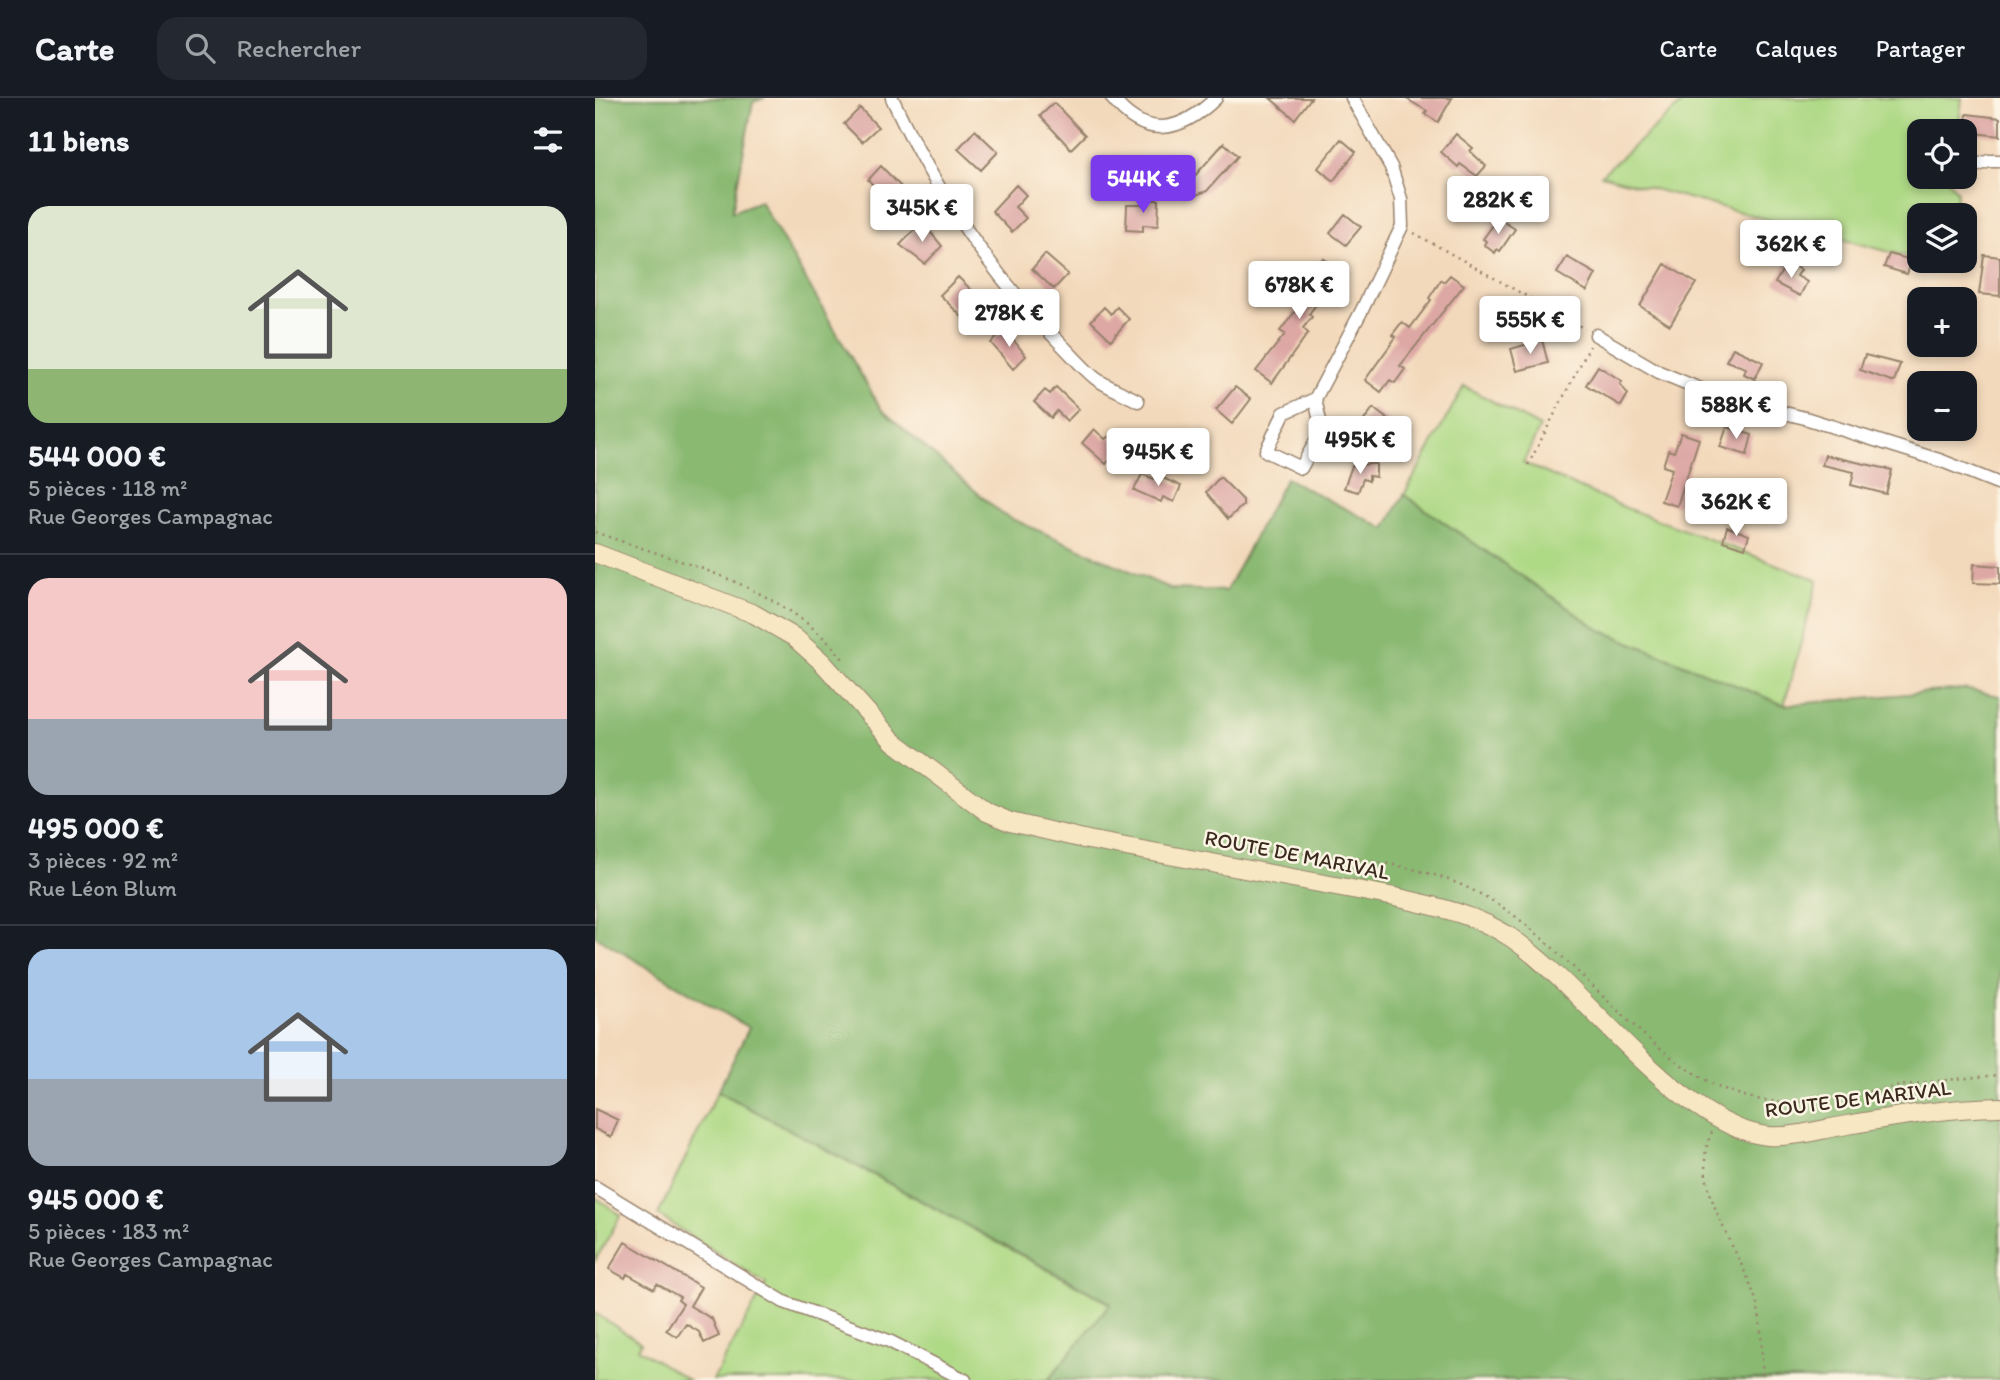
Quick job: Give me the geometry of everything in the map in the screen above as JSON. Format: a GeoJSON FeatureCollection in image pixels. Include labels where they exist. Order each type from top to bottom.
{"type":"FeatureCollection","features":[{"type":"Feature","properties":{"kind":"main road","name":"ROUTE DE MARIVAL"},"geometry":{"type":"LineString","coordinates":[[595,553],[754,614],[786,632],[815,656],[893,741],[978,806],[1010,822],[1088,840],[1395,897],[1437,907],[1491,925],[1528,949],[1682,1095],[1719,1119],[1748,1132],[1769,1136],[1907,1115],[2000,1107]]}},
{"type":"Feature","properties":{"kind":"street"},"geometry":{"type":"LineString","coordinates":[[892,98],[950,204],[1005,282],[1096,378],[1138,401]]}},
{"type":"Feature","properties":{"kind":"street"},"geometry":{"type":"LineString","coordinates":[[1112,98],[1136,123],[1168,128],[1186,122],[1216,98]]}},
{"type":"Feature","properties":{"kind":"street"},"geometry":{"type":"LineString","coordinates":[[1315,399],[1322,430],[1301,468],[1266,451],[1284,413],[1315,399],[1402,226],[1401,199],[1391,167],[1352,98]]}},
{"type":"Feature","properties":{"kind":"street"},"geometry":{"type":"LineString","coordinates":[[1977,166],[2000,161]]}},
{"type":"Feature","properties":{"kind":"street"},"geometry":{"type":"LineString","coordinates":[[1596,335],[1659,372],[1723,398],[1805,418],[1942,461],[2000,484]]}},
{"type":"Feature","properties":{"kind":"street"},"geometry":{"type":"LineString","coordinates":[[595,1187],[784,1302],[889,1341],[965,1380]]}},
{"type":"Feature","properties":{"kind":"path"},"geometry":{"type":"LineString","coordinates":[[1402,226],[1596,335],[1528,465]]}},
{"type":"Feature","properties":{"kind":"path"},"geometry":{"type":"LineString","coordinates":[[595,531],[777,601],[816,629],[845,661]]}},
{"type":"Feature","properties":{"kind":"path"},"geometry":{"type":"LineString","coordinates":[[1220,847],[1353,859],[1447,877],[1501,906],[1542,936],[1677,1061],[1720,1088],[1748,1097],[1808,1102],[1952,1079],[2000,1075]]}},
{"type":"Feature","properties":{"kind":"path"},"geometry":{"type":"LineString","coordinates":[[1719,1119],[1707,1142],[1705,1168],[1713,1204],[1746,1272],[1758,1306],[1763,1380]]}},
{"type":"Feature","properties":{"kind":"green space"},"geometry":{"type":"Polygon","coordinates":[[[595,98],[765,98],[753,102],[732,212],[760,201],[881,409],[1003,515],[1171,589],[1226,591],[1286,478],[1385,529],[1404,495],[1600,630],[1784,705],[1964,689],[2000,696],[2000,1380],[1048,1380],[1111,1303],[718,1091],[749,1028],[595,936],[595,98]]]}},
{"type":"Feature","properties":{"kind":"green space"},"geometry":{"type":"Polygon","coordinates":[[[1688,98],[1962,98],[1959,119],[1907,119],[1907,189],[1957,191],[1956,203],[1907,203],[1907,257],[1601,175],[1688,98]]]}},
{"type":"Feature","properties":{"kind":"green space"},"geometry":{"type":"Polygon","coordinates":[[[1464,386],[1540,427],[1523,463],[1626,508],[1818,580],[1784,705],[1600,630],[1404,495],[1464,386]]]}},
{"type":"Feature","properties":{"kind":"green space"},"geometry":{"type":"Polygon","coordinates":[[[718,1091],[1111,1304],[1048,1380],[713,1380],[766,1284],[658,1215],[718,1091]]]}},
{"type":"Feature","properties":{"kind":"green space"},"geometry":{"type":"Polygon","coordinates":[[[595,1197],[621,1215],[595,1261],[595,1197]]]}},
{"type":"Feature","properties":{"kind":"green space"},"geometry":{"type":"Polygon","coordinates":[[[595,1313],[641,1343],[638,1349],[688,1380],[595,1380],[595,1313]]]}},
{"type":"Feature","properties":{"kind":"building"},"geometry":{"type":"Polygon","coordinates":[[[1270,98],[1311,98],[1295,119],[1270,98]]]}},
{"type":"Feature","properties":{"kind":"building"},"geometry":{"type":"Polygon","coordinates":[[[1405,98],[1452,98],[1438,122],[1425,114],[1427,111],[1405,98]]]}},
{"type":"Feature","properties":{"kind":"building"},"geometry":{"type":"Polygon","coordinates":[[[1054,103],[1085,135],[1071,149],[1040,116],[1054,103]]]}},
{"type":"Feature","properties":{"kind":"building"},"geometry":{"type":"Polygon","coordinates":[[[860,108],[878,127],[862,142],[844,124],[860,108]]]}},
{"type":"Feature","properties":{"kind":"building"},"geometry":{"type":"Polygon","coordinates":[[[1967,114],[2000,118],[2000,136],[1977,133],[1977,119],[1966,119],[1967,114]]]}},
{"type":"Feature","properties":{"kind":"building"},"geometry":{"type":"Polygon","coordinates":[[[975,130],[998,152],[981,170],[958,149],[975,130]]]}},
{"type":"Feature","properties":{"kind":"building"},"geometry":{"type":"Polygon","coordinates":[[[1456,134],[1473,148],[1470,151],[1486,166],[1477,176],[1460,164],[1458,167],[1441,152],[1456,134]]]}},
{"type":"Feature","properties":{"kind":"building"},"geometry":{"type":"Polygon","coordinates":[[[1341,139],[1356,152],[1333,181],[1318,168],[1341,139]]]}},
{"type":"Feature","properties":{"kind":"building"},"geometry":{"type":"Polygon","coordinates":[[[1224,143],[1238,156],[1207,191],[1191,197],[1185,181],[1193,178],[1224,143]]]}},
{"type":"Feature","properties":{"kind":"building"},"geometry":{"type":"Polygon","coordinates":[[[881,166],[903,189],[891,202],[868,180],[881,166]]]}},
{"type":"Feature","properties":{"kind":"building"},"geometry":{"type":"Polygon","coordinates":[[[1016,185],[1026,195],[1015,207],[1026,218],[1012,232],[992,211],[1016,185]]]}},
{"type":"Feature","properties":{"kind":"building"},"geometry":{"type":"Polygon","coordinates":[[[1143,200],[1159,200],[1158,226],[1143,225],[1143,231],[1126,230],[1127,205],[1143,205],[1143,200]]]}},
{"type":"Feature","properties":{"kind":"building"},"geometry":{"type":"Polygon","coordinates":[[[1345,214],[1361,227],[1346,245],[1330,233],[1345,214]]]}},
{"type":"Feature","properties":{"kind":"building"},"geometry":{"type":"Polygon","coordinates":[[[1498,218],[1515,229],[1500,251],[1497,249],[1495,253],[1484,245],[1486,241],[1483,239],[1498,218]]]}},
{"type":"Feature","properties":{"kind":"building"},"geometry":{"type":"Polygon","coordinates":[[[922,222],[942,246],[925,264],[900,245],[922,222]]]}},
{"type":"Feature","properties":{"kind":"building"},"geometry":{"type":"Polygon","coordinates":[[[1045,254],[1068,274],[1054,289],[1032,269],[1045,254]]]}},
{"type":"Feature","properties":{"kind":"building"},"geometry":{"type":"Polygon","coordinates":[[[1889,254],[1907,259],[1907,274],[1884,267],[1889,254]]]}},
{"type":"Feature","properties":{"kind":"building"},"geometry":{"type":"Polygon","coordinates":[[[1984,255],[2000,257],[2000,296],[1979,294],[1984,255]]]}},
{"type":"Feature","properties":{"kind":"building"},"geometry":{"type":"Polygon","coordinates":[[[1567,257],[1596,274],[1587,291],[1557,273],[1567,257]]]}},
{"type":"Feature","properties":{"kind":"building"},"geometry":{"type":"Polygon","coordinates":[[[1323,258],[1341,272],[1309,314],[1312,317],[1303,328],[1308,333],[1272,383],[1256,371],[1285,334],[1280,331],[1311,291],[1302,284],[1323,258]]]}},
{"type":"Feature","properties":{"kind":"building"},"geometry":{"type":"Polygon","coordinates":[[[1787,262],[1801,270],[1797,276],[1807,282],[1800,296],[1775,283],[1787,262]]]}},
{"type":"Feature","properties":{"kind":"building"},"geometry":{"type":"Polygon","coordinates":[[[1665,264],[1696,283],[1670,325],[1640,306],[1665,264]]]}},
{"type":"Feature","properties":{"kind":"building"},"geometry":{"type":"Polygon","coordinates":[[[1450,275],[1464,285],[1400,366],[1405,369],[1395,383],[1390,380],[1381,392],[1365,380],[1396,337],[1392,335],[1402,322],[1410,328],[1431,300],[1429,298],[1441,280],[1444,282],[1450,275]]]}},
{"type":"Feature","properties":{"kind":"building"},"geometry":{"type":"Polygon","coordinates":[[[958,277],[981,299],[963,318],[940,295],[958,277]]]}},
{"type":"Feature","properties":{"kind":"building"},"geometry":{"type":"Polygon","coordinates":[[[1104,307],[1111,314],[1117,307],[1129,319],[1111,340],[1091,321],[1104,307]]]}},
{"type":"Feature","properties":{"kind":"building"},"geometry":{"type":"Polygon","coordinates":[[[1005,329],[1026,356],[1013,369],[991,343],[1005,329]]]}},
{"type":"Feature","properties":{"kind":"building"},"geometry":{"type":"Polygon","coordinates":[[[1542,340],[1548,363],[1517,371],[1511,349],[1542,340]]]}},
{"type":"Feature","properties":{"kind":"building"},"geometry":{"type":"Polygon","coordinates":[[[1733,348],[1763,362],[1755,379],[1744,374],[1746,368],[1726,361],[1733,348]]]}},
{"type":"Feature","properties":{"kind":"building"},"geometry":{"type":"Polygon","coordinates":[[[1865,355],[1900,364],[1894,382],[1860,370],[1865,355]]]}},
{"type":"Feature","properties":{"kind":"building"},"geometry":{"type":"Polygon","coordinates":[[[1598,366],[1622,381],[1620,384],[1628,394],[1621,406],[1586,385],[1598,366]]]}},
{"type":"Feature","properties":{"kind":"building"},"geometry":{"type":"Polygon","coordinates":[[[1056,387],[1079,409],[1067,421],[1057,411],[1051,418],[1034,402],[1045,390],[1050,394],[1056,387]]]}},
{"type":"Feature","properties":{"kind":"building"},"geometry":{"type":"Polygon","coordinates":[[[1235,387],[1251,399],[1232,424],[1216,410],[1235,387]]]}},
{"type":"Feature","properties":{"kind":"building"},"geometry":{"type":"Polygon","coordinates":[[[1373,408],[1390,421],[1370,447],[1353,436],[1373,408]]]}},
{"type":"Feature","properties":{"kind":"building"},"geometry":{"type":"Polygon","coordinates":[[[1727,427],[1752,435],[1747,455],[1720,447],[1727,427]]]}},
{"type":"Feature","properties":{"kind":"building"},"geometry":{"type":"Polygon","coordinates":[[[1094,429],[1105,439],[1109,436],[1121,448],[1106,464],[1082,443],[1094,429]]]}},
{"type":"Feature","properties":{"kind":"building"},"geometry":{"type":"Polygon","coordinates":[[[1681,433],[1699,439],[1677,506],[1661,501],[1672,469],[1663,466],[1668,450],[1674,452],[1681,433]]]}},
{"type":"Feature","properties":{"kind":"building"},"geometry":{"type":"Polygon","coordinates":[[[1825,455],[1892,470],[1886,494],[1851,485],[1854,472],[1822,465],[1825,455]]]}},
{"type":"Feature","properties":{"kind":"building"},"geometry":{"type":"Polygon","coordinates":[[[1376,464],[1376,477],[1369,476],[1369,481],[1363,479],[1358,492],[1344,488],[1352,466],[1376,464]]]}},
{"type":"Feature","properties":{"kind":"building"},"geometry":{"type":"Polygon","coordinates":[[[1142,474],[1154,479],[1156,475],[1181,486],[1174,502],[1163,497],[1161,502],[1134,490],[1142,474]]]}},
{"type":"Feature","properties":{"kind":"building"},"geometry":{"type":"Polygon","coordinates":[[[1220,477],[1243,500],[1243,505],[1228,519],[1206,492],[1220,477]]]}},
{"type":"Feature","properties":{"kind":"building"},"geometry":{"type":"Polygon","coordinates":[[[1727,527],[1749,535],[1745,548],[1723,541],[1727,527]]]}},
{"type":"Feature","properties":{"kind":"building"},"geometry":{"type":"Polygon","coordinates":[[[1974,564],[2000,566],[2000,584],[1973,583],[1974,564]]]}},
{"type":"Feature","properties":{"kind":"building"},"geometry":{"type":"Polygon","coordinates":[[[595,1109],[618,1120],[611,1137],[595,1129],[595,1109]]]}},
{"type":"Feature","properties":{"kind":"building"},"geometry":{"type":"Polygon","coordinates":[[[625,1242],[701,1287],[690,1306],[712,1319],[719,1336],[704,1343],[699,1332],[686,1324],[677,1337],[666,1330],[683,1304],[678,1300],[680,1297],[657,1284],[654,1289],[627,1274],[625,1278],[609,1269],[625,1242]]]}}]}
